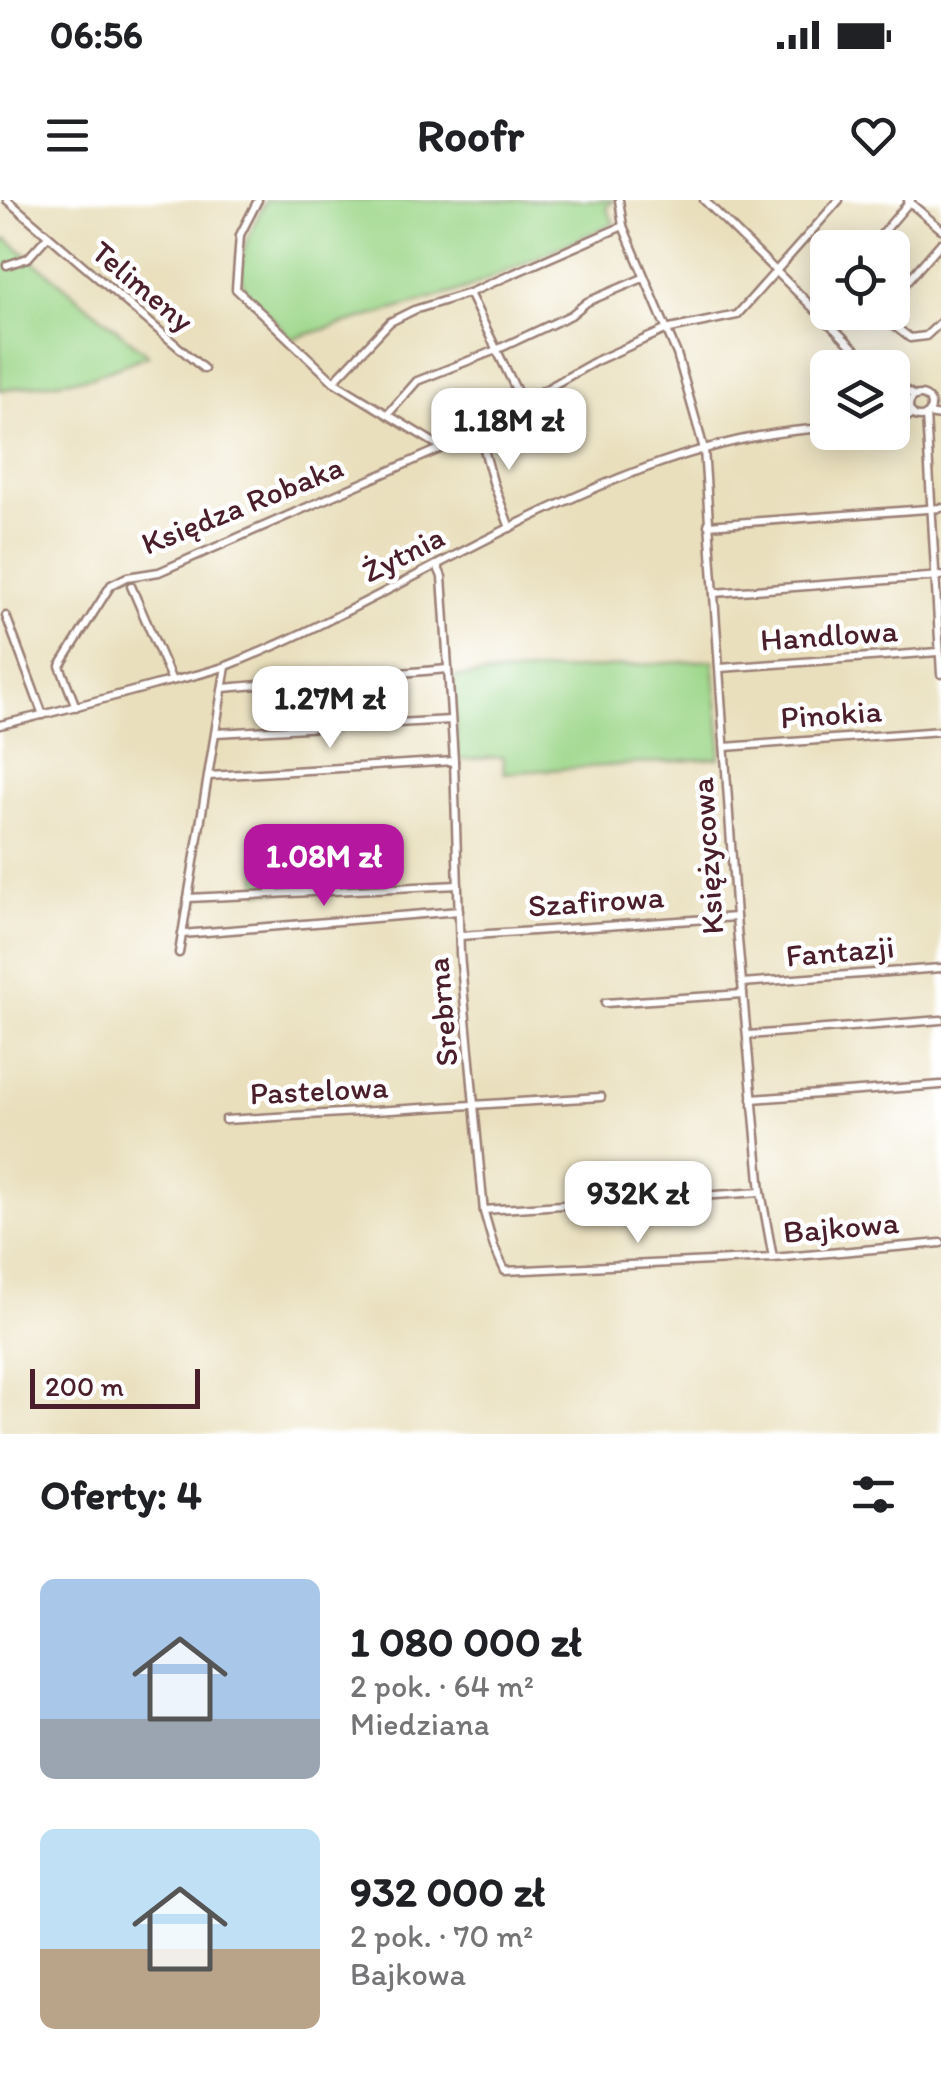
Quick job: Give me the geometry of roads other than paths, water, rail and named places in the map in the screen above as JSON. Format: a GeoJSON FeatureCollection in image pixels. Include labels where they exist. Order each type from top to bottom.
{"type":"FeatureCollection","features":[{"type":"Feature","properties":{"kind":"street","name":"Telimeny"},"geometry":{"type":"LineString","coordinates":[[7,200],[204,369]]}},
{"type":"Feature","properties":{"kind":"street"},"geometry":{"type":"LineString","coordinates":[[258,200],[240,235],[236,289],[334,382],[442,448]]}},
{"type":"Feature","properties":{"kind":"street","name":"Księżycowa"},"geometry":{"type":"LineString","coordinates":[[619,200],[623,226],[676,354],[704,449],[736,917],[761,1192],[772,1258]]}},
{"type":"Feature","properties":{"kind":"street"},"geometry":{"type":"LineString","coordinates":[[704,200],[810,305]]}},
{"type":"Feature","properties":{"kind":"street","name":"Księdza Robaka"},"geometry":{"type":"LineString","coordinates":[[76,706],[60,666],[116,582],[159,572],[442,448],[596,361],[664,330],[738,315],[835,201]]}},
{"type":"Feature","properties":{"kind":"street"},"geometry":{"type":"LineString","coordinates":[[885,230],[909,201],[941,230]]}},
{"type":"Feature","properties":{"kind":"street"},"geometry":{"type":"LineString","coordinates":[[334,382],[390,322],[623,226]]}},
{"type":"Feature","properties":{"kind":"street"},"geometry":{"type":"LineString","coordinates":[[6,265],[28,258],[47,237]]}},
{"type":"Feature","properties":{"kind":"street"},"geometry":{"type":"LineString","coordinates":[[910,279],[941,243]]}},
{"type":"Feature","properties":{"kind":"street"},"geometry":{"type":"LineString","coordinates":[[388,414],[417,381],[496,350],[644,278]]}},
{"type":"Feature","properties":{"kind":"street"},"geometry":{"type":"LineString","coordinates":[[468,293],[522,402]]}},
{"type":"Feature","properties":{"kind":"street"},"geometry":{"type":"LineString","coordinates":[[897,330],[913,338],[926,336],[941,322]]}},
{"type":"Feature","properties":{"kind":"street"},"geometry":{"type":"LineString","coordinates":[[835,330],[856,350]]}},
{"type":"Feature","properties":{"kind":"street"},"geometry":{"type":"LineString","coordinates":[[910,393],[926,397],[919,411]]}},
{"type":"Feature","properties":{"kind":"street"},"geometry":{"type":"LineString","coordinates":[[916,396],[928,441],[937,510],[941,674]]}},
{"type":"Feature","properties":{"kind":"street"},"geometry":{"type":"LineString","coordinates":[[910,402],[919,411]]}},
{"type":"Feature","properties":{"kind":"street"},"geometry":{"type":"LineString","coordinates":[[910,415],[919,411],[941,414]]}},
{"type":"Feature","properties":{"kind":"street"},"geometry":{"type":"LineString","coordinates":[[478,426],[510,528]]}},
{"type":"Feature","properties":{"kind":"street","name":"Żytnia"},"geometry":{"type":"LineString","coordinates":[[0,725],[226,666],[321,624],[510,528],[609,483],[704,449],[810,430]]}},
{"type":"Feature","properties":{"kind":"street"},"geometry":{"type":"LineString","coordinates":[[708,526],[937,510]]}},
{"type":"Feature","properties":{"kind":"street","name":"Srebrna"},"geometry":{"type":"LineString","coordinates":[[437,565],[442,577],[460,936],[484,1210],[506,1271]]}},
{"type":"Feature","properties":{"kind":"street"},"geometry":{"type":"LineString","coordinates":[[714,593],[938,577]]}},
{"type":"Feature","properties":{"kind":"street"},"geometry":{"type":"LineString","coordinates":[[130,586],[172,681]]}},
{"type":"Feature","properties":{"kind":"street"},"geometry":{"type":"LineString","coordinates":[[6,616],[43,715]]}},
{"type":"Feature","properties":{"kind":"street","name":"Handlowa"},"geometry":{"type":"LineString","coordinates":[[720,668],[940,652]]}},
{"type":"Feature","properties":{"kind":"street"},"geometry":{"type":"LineString","coordinates":[[179,953],[226,666]]}},
{"type":"Feature","properties":{"kind":"street"},"geometry":{"type":"LineString","coordinates":[[223,688],[448,670]]}},
{"type":"Feature","properties":{"kind":"street"},"geometry":{"type":"LineString","coordinates":[[216,733],[451,720]]}},
{"type":"Feature","properties":{"kind":"street","name":"Pinokia"},"geometry":{"type":"LineString","coordinates":[[725,747],[941,731]]}},
{"type":"Feature","properties":{"kind":"street"},"geometry":{"type":"LineString","coordinates":[[209,776],[454,761]]}},
{"type":"Feature","properties":{"kind":"street"},"geometry":{"type":"LineString","coordinates":[[188,898],[458,884]]}},
{"type":"Feature","properties":{"kind":"street"},"geometry":{"type":"LineString","coordinates":[[182,934],[459,910]]}},
{"type":"Feature","properties":{"kind":"street","name":"Szafirowa"},"geometry":{"type":"LineString","coordinates":[[460,936],[736,917]]}},
{"type":"Feature","properties":{"kind":"street","name":"Fantazji"},"geometry":{"type":"LineString","coordinates":[[742,984],[941,968]]}},
{"type":"Feature","properties":{"kind":"street"},"geometry":{"type":"LineString","coordinates":[[605,1003],[743,994]]}},
{"type":"Feature","properties":{"kind":"street"},"geometry":{"type":"LineString","coordinates":[[748,1035],[941,1020]]}},
{"type":"Feature","properties":{"kind":"street"},"geometry":{"type":"LineString","coordinates":[[752,1099],[941,1084]]}},
{"type":"Feature","properties":{"kind":"street","name":"Pastelowa"},"geometry":{"type":"LineString","coordinates":[[225,1120],[602,1097]]}},
{"type":"Feature","properties":{"kind":"street"},"geometry":{"type":"LineString","coordinates":[[484,1210],[761,1192]]}},
{"type":"Feature","properties":{"kind":"street","name":"Bajkowa"},"geometry":{"type":"LineString","coordinates":[[506,1271],[772,1258],[941,1243]]}}]}
